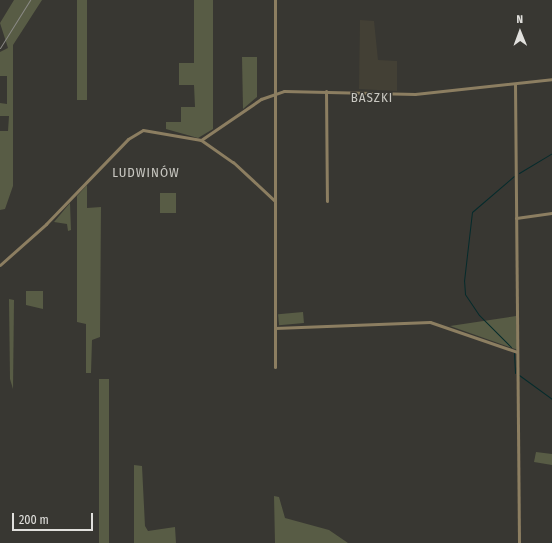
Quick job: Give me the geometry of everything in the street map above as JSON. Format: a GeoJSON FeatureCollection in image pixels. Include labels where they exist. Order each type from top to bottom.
{"type":"FeatureCollection","features":[{"type":"Feature","properties":{"kind":"street"},"geometry":{"type":"LineString","coordinates":[[275,0],[275,367]]}},
{"type":"Feature","properties":{"kind":"street"},"geometry":{"type":"LineString","coordinates":[[201,140],[275,93],[326,91],[422,94],[552,79]]}},
{"type":"Feature","properties":{"kind":"street"},"geometry":{"type":"LineString","coordinates":[[515,84],[519,543]]}},
{"type":"Feature","properties":{"kind":"street"},"geometry":{"type":"LineString","coordinates":[[326,91],[327,201]]}},
{"type":"Feature","properties":{"kind":"street"},"geometry":{"type":"LineString","coordinates":[[0,265],[136,133],[152,129],[201,140],[227,158],[275,201]]}},
{"type":"Feature","properties":{"kind":"street"},"geometry":{"type":"LineString","coordinates":[[516,218],[552,213]]}},
{"type":"Feature","properties":{"kind":"street"},"geometry":{"type":"LineString","coordinates":[[275,328],[430,322],[517,352]]}},
{"type":"Feature","properties":{"kind":"shaded area"},"geometry":{"type":"Polygon","coordinates":[[[360,20],[374,21],[378,60],[397,61],[397,91],[359,89],[360,20]]]}},
{"type":"Feature","properties":{"kind":"green space"},"geometry":{"type":"Polygon","coordinates":[[[14,0],[42,0],[13,45],[13,186],[5,209],[0,210],[0,131],[8,131],[9,116],[0,116],[0,103],[7,104],[7,76],[0,76],[0,52],[8,48],[0,23],[14,0]]]}},
{"type":"Feature","properties":{"kind":"green space"},"geometry":{"type":"Polygon","coordinates":[[[77,0],[87,0],[87,100],[77,100],[77,0]]]}},
{"type":"Feature","properties":{"kind":"green space"},"geometry":{"type":"Polygon","coordinates":[[[194,0],[213,0],[213,129],[198,138],[166,129],[166,122],[181,122],[181,107],[195,107],[194,85],[179,85],[179,63],[194,63],[194,0]]]}},
{"type":"Feature","properties":{"kind":"green space"},"geometry":{"type":"Polygon","coordinates":[[[242,57],[257,57],[257,97],[243,109],[242,57]]]}},
{"type":"Feature","properties":{"kind":"green space"},"geometry":{"type":"Polygon","coordinates":[[[87,185],[87,208],[101,207],[100,337],[92,340],[91,373],[86,373],[86,324],[77,322],[77,196],[87,185]]]}},
{"type":"Feature","properties":{"kind":"green space"},"geometry":{"type":"Polygon","coordinates":[[[160,193],[176,193],[176,213],[160,213],[160,193]]]}},
{"type":"Feature","properties":{"kind":"green space"},"geometry":{"type":"Polygon","coordinates":[[[70,203],[71,230],[68,231],[67,224],[54,222],[70,203]]]}},
{"type":"Feature","properties":{"kind":"green space"},"geometry":{"type":"Polygon","coordinates":[[[26,291],[43,291],[43,309],[26,305],[26,291]]]}},
{"type":"Feature","properties":{"kind":"green space"},"geometry":{"type":"Polygon","coordinates":[[[9,299],[14,300],[13,389],[10,379],[9,299]]]}},
{"type":"Feature","properties":{"kind":"green space"},"geometry":{"type":"Polygon","coordinates":[[[303,312],[304,323],[279,325],[278,314],[303,312]]]}},
{"type":"Feature","properties":{"kind":"green space"},"geometry":{"type":"Polygon","coordinates":[[[516,316],[518,350],[450,326],[516,316]]]}},
{"type":"Feature","properties":{"kind":"green space"},"geometry":{"type":"Polygon","coordinates":[[[99,379],[109,379],[109,543],[99,543],[99,379]]]}},
{"type":"Feature","properties":{"kind":"green space"},"geometry":{"type":"Polygon","coordinates":[[[536,452],[552,454],[552,465],[534,462],[536,452]]]}},
{"type":"Feature","properties":{"kind":"green space"},"geometry":{"type":"Polygon","coordinates":[[[134,465],[142,466],[145,526],[148,531],[175,527],[176,543],[134,543],[134,465]]]}},
{"type":"Feature","properties":{"kind":"green space"},"geometry":{"type":"Polygon","coordinates":[[[274,496],[279,497],[285,518],[329,530],[348,543],[275,543],[274,496]]]}},
{"type":"Feature","properties":{"kind":"waterway"},"geometry":{"type":"LineString","coordinates":[[519,173],[552,153]]}},
{"type":"Feature","properties":{"kind":"waterway"},"geometry":{"type":"LineString","coordinates":[[511,347],[479,315],[465,294],[464,281],[472,212],[514,176]]}},
{"type":"Feature","properties":{"kind":"waterway"},"geometry":{"type":"LineString","coordinates":[[514,353],[515,373]]}},
{"type":"Feature","properties":{"kind":"waterway"},"geometry":{"type":"LineString","coordinates":[[519,375],[552,399]]}},
{"type":"Feature","properties":{"kind":"railway"},"geometry":{"type":"LineString","coordinates":[[0,48],[30,0]]}},
{"type":"Feature","properties":{"kind":"district","name":"BASZKI"},"geometry":{"type":"Point","coordinates":[372,98]}},
{"type":"Feature","properties":{"kind":"district","name":"LUDWINÓW"},"geometry":{"type":"Point","coordinates":[146,173]}}]}
